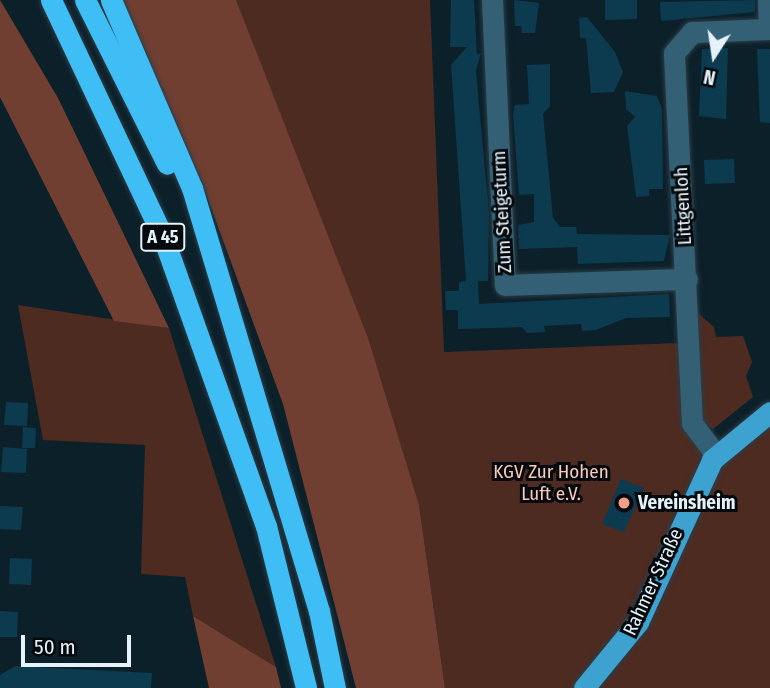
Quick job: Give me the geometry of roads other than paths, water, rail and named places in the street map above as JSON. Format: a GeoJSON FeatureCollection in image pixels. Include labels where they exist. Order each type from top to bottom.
{"type":"FeatureCollection","features":[{"type":"Feature","properties":{"kind":"highway"},"geometry":{"type":"LineString","coordinates":[[37,0],[75,47]]}},
{"type":"Feature","properties":{"kind":"highway","name":"A 45"},"geometry":{"type":"LineString","coordinates":[[51,0],[163,237],[269,539],[306,688]]}},
{"type":"Feature","properties":{"kind":"highway","name":"A 45"},"geometry":{"type":"LineString","coordinates":[[85,0],[211,254],[319,611],[335,688]]}},
{"type":"Feature","properties":{"kind":"highway"},"geometry":{"type":"LineString","coordinates":[[111,0],[191,188],[211,254]]}},
{"type":"Feature","properties":{"kind":"main road","name":"Rahmer Straße"},"geometry":{"type":"LineString","coordinates":[[584,688],[638,622],[686,508],[716,455],[770,412]]}},
{"type":"Feature","properties":{"kind":"street","name":"Zum Steigeturm"},"geometry":{"type":"LineString","coordinates":[[492,0],[505,285],[687,278]]}},
{"type":"Feature","properties":{"kind":"street"},"geometry":{"type":"LineString","coordinates":[[768,0],[769,29]]}},
{"type":"Feature","properties":{"kind":"street","name":"Littgenloh"},"geometry":{"type":"LineString","coordinates":[[716,455],[692,423],[674,53],[692,32],[769,29]]}},
{"type":"Feature","properties":{"kind":"place","name":"Vereinsheim"},"geometry":{"type":"Point","coordinates":[624,503]}},
{"type":"Feature","properties":{"kind":"park label","name":"KGV Zur Hohen Luft e.V."},"geometry":{"type":"Point","coordinates":[551,483]}}]}
